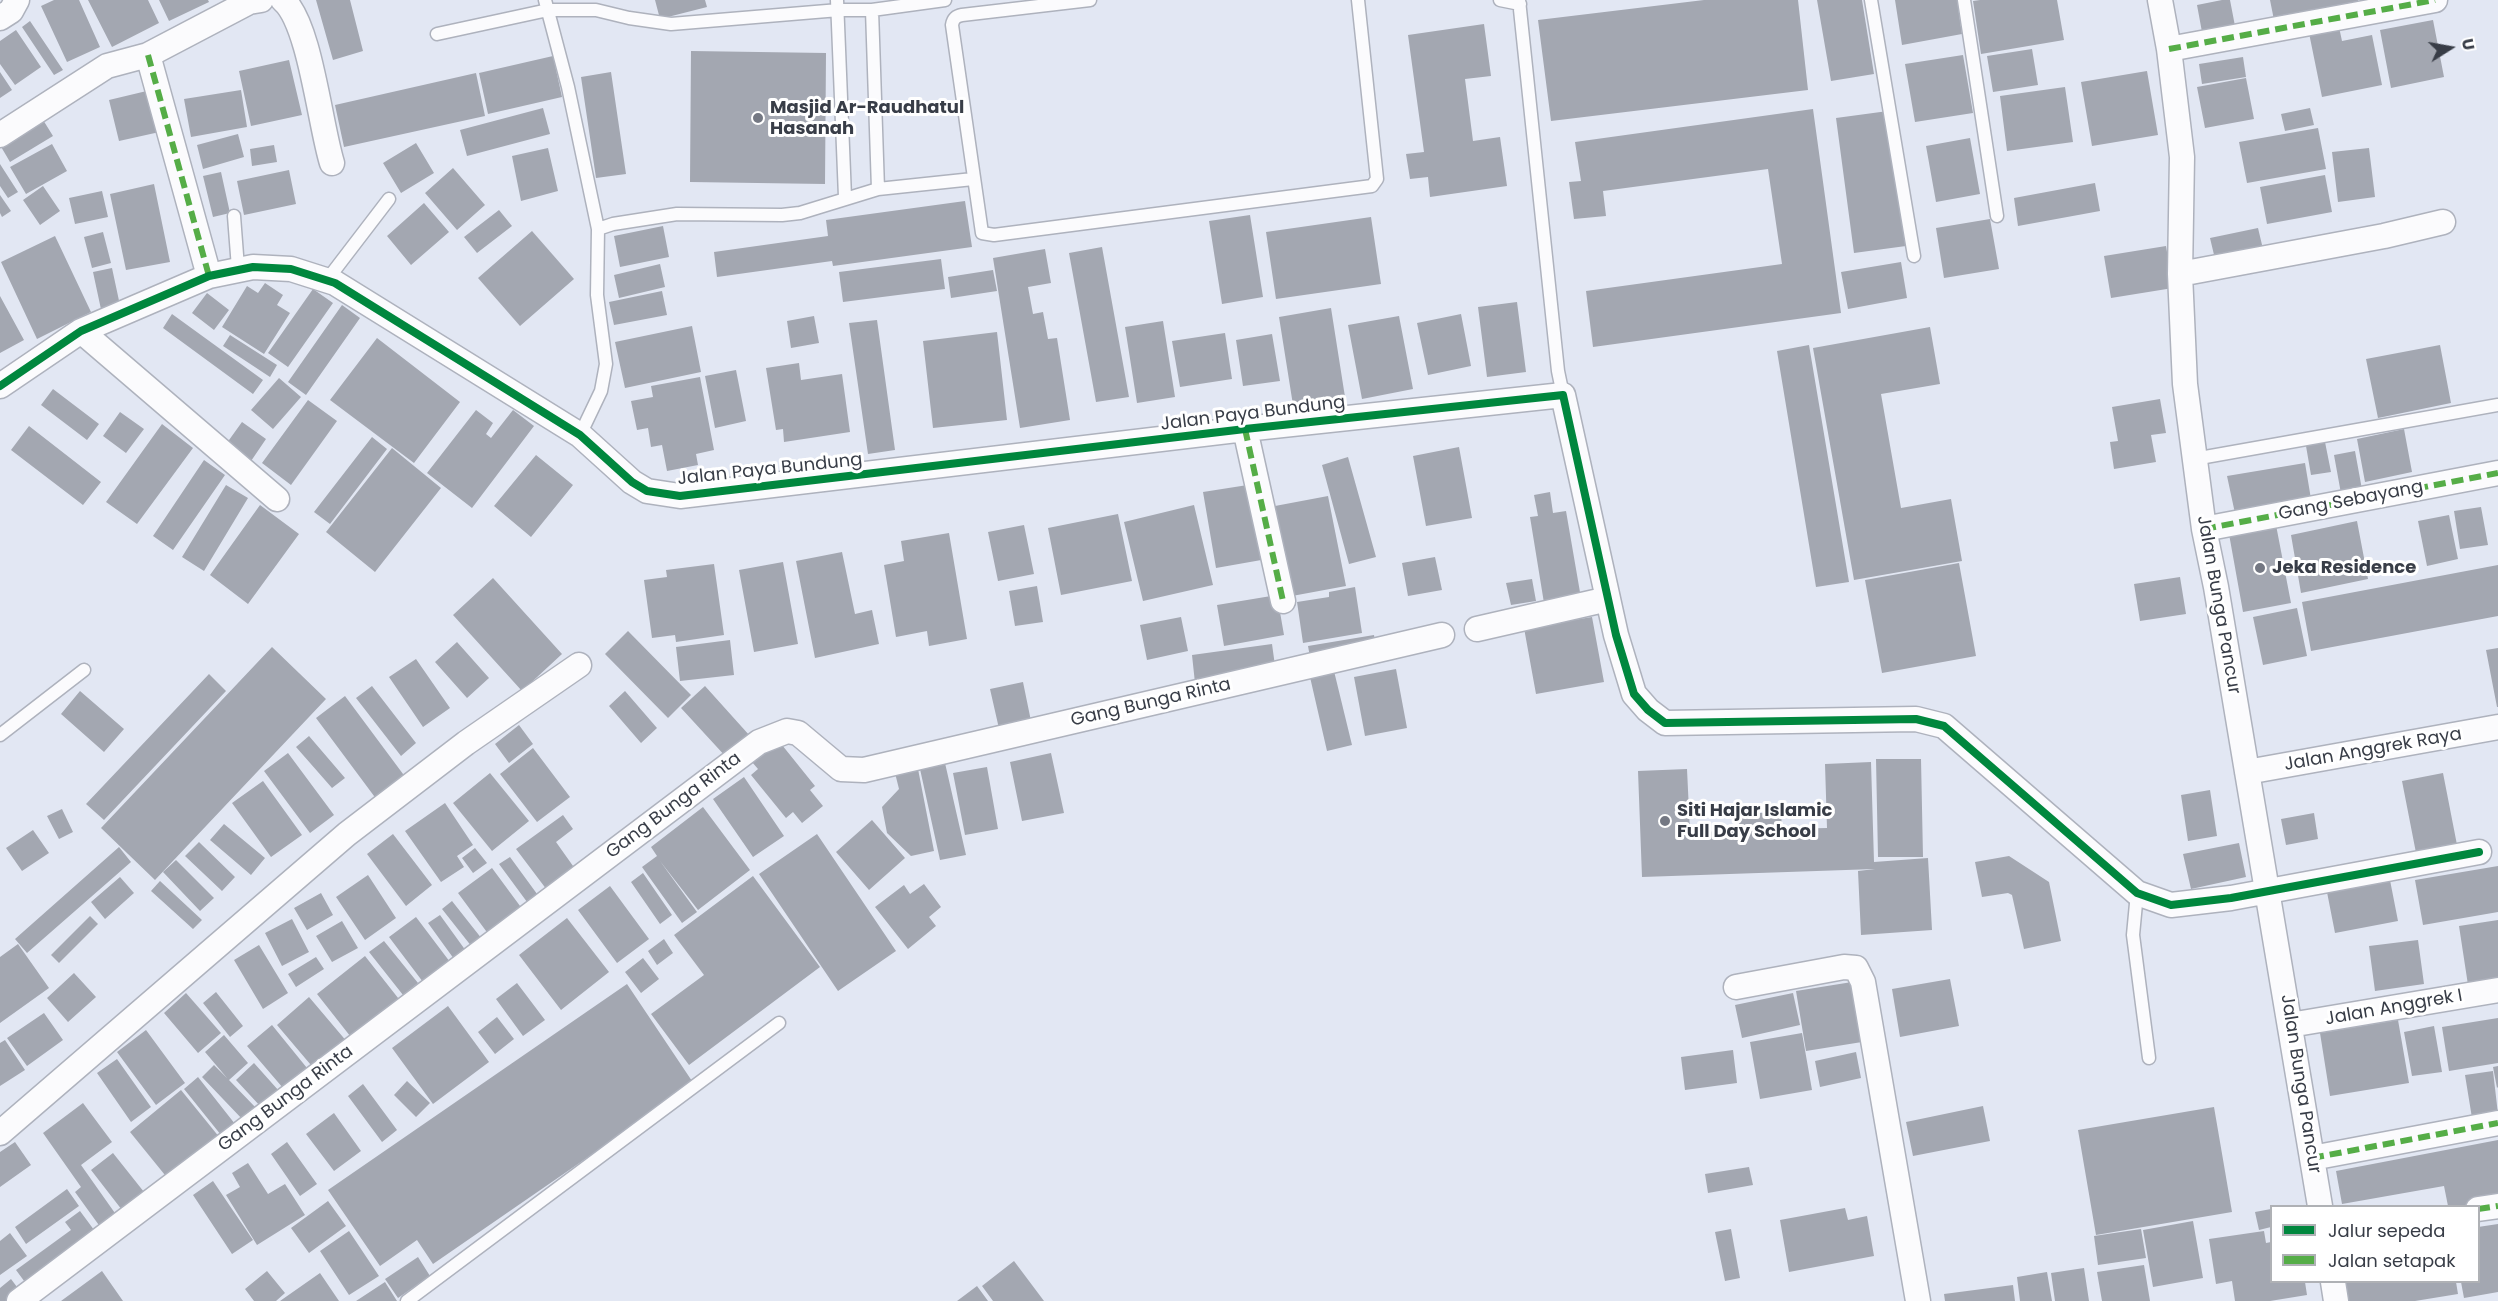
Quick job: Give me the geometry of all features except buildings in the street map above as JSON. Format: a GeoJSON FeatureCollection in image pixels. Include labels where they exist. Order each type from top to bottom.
{"type":"FeatureCollection","features":[{"type":"Feature","properties":{"kind":"street"},"geometry":{"type":"LineString","coordinates":[[0,18],[11,11],[17,0]]}},
{"type":"Feature","properties":{"kind":"street"},"geometry":{"type":"LineString","coordinates":[[0,135],[107,66],[148,55],[249,3],[261,0]]}},
{"type":"Feature","properties":{"kind":"street"},"geometry":{"type":"LineString","coordinates":[[283,0],[296,15],[313,74],[332,163]]}},
{"type":"Feature","properties":{"kind":"street","name":"Jalan Bunga Pancur"},"geometry":{"type":"LineString","coordinates":[[2160,0],[2169,49],[2182,157],[2180,274],[2185,384],[2194,459],[2320,1205]]}},
{"type":"Feature","properties":{"kind":"street"},"geometry":{"type":"LineString","coordinates":[[2169,49],[2435,0]]}},
{"type":"Feature","properties":{"kind":"street"},"geometry":{"type":"LineString","coordinates":[[148,55],[209,276]]}},
{"type":"Feature","properties":{"kind":"street"},"geometry":{"type":"LineString","coordinates":[[2180,274],[2384,236],[2443,222]]}},
{"type":"Feature","properties":{"kind":"street","name":"Jalan Paya Bundung"},"geometry":{"type":"LineString","coordinates":[[0,386],[81,331],[209,276],[238,268],[253,267],[291,269],[327,280],[344,289],[580,435],[632,482],[647,491],[680,496],[1245,429],[1563,395]]}},
{"type":"Feature","properties":{"kind":"street"},"geometry":{"type":"LineString","coordinates":[[81,331],[277,499]]}},
{"type":"Feature","properties":{"kind":"street"},"geometry":{"type":"LineString","coordinates":[[1563,395],[1608,599],[1634,694],[1648,710],[1665,723],[1916,719],[1944,726],[2137,893],[2170,905],[2267,891],[2479,852]]}},
{"type":"Feature","properties":{"kind":"street"},"geometry":{"type":"LineString","coordinates":[[1245,429],[1283,601]]}},
{"type":"Feature","properties":{"kind":"street","name":"Gang Sebayang"},"geometry":{"type":"LineString","coordinates":[[2204,529],[2498,473]]}},
{"type":"Feature","properties":{"kind":"street"},"geometry":{"type":"LineString","coordinates":[[1477,629],[1608,599]]}},
{"type":"Feature","properties":{"kind":"street","name":"Gang Bunga Rinta"},"geometry":{"type":"LineString","coordinates":[[19,1301],[749,749],[775,735],[787,731],[798,733],[841,769],[864,770],[1442,634]]}},
{"type":"Feature","properties":{"kind":"street"},"geometry":{"type":"LineString","coordinates":[[0,1133],[347,834],[466,743],[579,665]]}},
{"type":"Feature","properties":{"kind":"street","name":"Jalan Anggrek Raya"},"geometry":{"type":"LineString","coordinates":[[2247,772],[2498,727]]}},
{"type":"Feature","properties":{"kind":"street"},"geometry":{"type":"LineString","coordinates":[[1736,987],[1844,967],[1856,969],[1863,982],[1918,1301]]}},
{"type":"Feature","properties":{"kind":"street","name":"Jalan Anggrek I"},"geometry":{"type":"LineString","coordinates":[[2290,1025],[2498,990]]}},
{"type":"Feature","properties":{"kind":"street"},"geometry":{"type":"LineString","coordinates":[[2312,1158],[2498,1123]]}},
{"type":"Feature","properties":{"kind":"street"},"geometry":{"type":"LineString","coordinates":[[2480,1209],[2498,1206]]}},
{"type":"Feature","properties":{"kind":"street"},"geometry":{"type":"LineString","coordinates":[[2332,1283],[2336,1301]]}},
{"type":"Feature","properties":{"kind":"lane"},"geometry":{"type":"LineString","coordinates":[[437,34],[546,5],[596,10],[629,18],[671,24],[838,5],[872,10],[945,0]]}},
{"type":"Feature","properties":{"kind":"lane"},"geometry":{"type":"LineString","coordinates":[[1090,0],[957,15],[953,20],[951,25],[979,227],[982,233],[994,235],[1368,188],[1377,179],[1358,0]]}},
{"type":"Feature","properties":{"kind":"lane"},"geometry":{"type":"LineString","coordinates":[[1500,0],[1519,2],[1558,371],[1563,395]]}},
{"type":"Feature","properties":{"kind":"lane"},"geometry":{"type":"LineString","coordinates":[[1871,0],[1914,256]]}},
{"type":"Feature","properties":{"kind":"lane"},"geometry":{"type":"LineString","coordinates":[[1964,0],[1997,216]]}},
{"type":"Feature","properties":{"kind":"lane"},"geometry":{"type":"LineString","coordinates":[[546,5],[568,87],[598,230],[597,295],[606,364],[601,391],[580,435]]}},
{"type":"Feature","properties":{"kind":"lane"},"geometry":{"type":"LineString","coordinates":[[838,5],[845,197]]}},
{"type":"Feature","properties":{"kind":"lane"},"geometry":{"type":"LineString","coordinates":[[872,10],[878,189]]}},
{"type":"Feature","properties":{"kind":"lane"},"geometry":{"type":"LineString","coordinates":[[598,230],[613,224],[677,214],[782,215],[800,213],[845,197],[878,189],[973,180]]}},
{"type":"Feature","properties":{"kind":"lane"},"geometry":{"type":"LineString","coordinates":[[327,280],[389,199]]}},
{"type":"Feature","properties":{"kind":"lane"},"geometry":{"type":"LineString","coordinates":[[234,216],[238,268]]}},
{"type":"Feature","properties":{"kind":"lane"},"geometry":{"type":"LineString","coordinates":[[2194,459],[2498,405]]}},
{"type":"Feature","properties":{"kind":"lane"},"geometry":{"type":"LineString","coordinates":[[0,735],[84,670]]}},
{"type":"Feature","properties":{"kind":"lane"},"geometry":{"type":"LineString","coordinates":[[2137,893],[2133,935],[2149,1058]]}},
{"type":"Feature","properties":{"kind":"lane"},"geometry":{"type":"LineString","coordinates":[[407,1301],[779,1023]]}},
{"type":"Feature","properties":{"kind":"marked path"},"geometry":{"type":"LineString","coordinates":[[2169,49],[2435,0]]}},
{"type":"Feature","properties":{"kind":"marked path"},"geometry":{"type":"LineString","coordinates":[[148,55],[209,276]]}},
{"type":"Feature","properties":{"kind":"marked path"},"geometry":{"type":"LineString","coordinates":[[1245,429],[1283,601]]}},
{"type":"Feature","properties":{"kind":"marked path"},"geometry":{"type":"LineString","coordinates":[[2204,529],[2498,473]]}},
{"type":"Feature","properties":{"kind":"marked path"},"geometry":{"type":"LineString","coordinates":[[2312,1158],[2498,1123]]}},
{"type":"Feature","properties":{"kind":"marked path"},"geometry":{"type":"LineString","coordinates":[[2480,1209],[2498,1206]]}},
{"type":"Feature","properties":{"kind":"cycle path"},"geometry":{"type":"LineString","coordinates":[[0,386],[81,331],[209,276],[253,267],[291,269],[335,283],[580,435],[632,482],[647,491],[680,496],[1245,429],[1563,395],[1616,635],[1634,694],[1648,710],[1665,723],[1916,719],[1944,726],[2137,893],[2171,905],[2231,898],[2479,852]]}},
{"type":"Feature","properties":{"kind":"place","name":"Masjid Ar-Raudhatul Hasanah"},"geometry":{"type":"Point","coordinates":[758,118]}},
{"type":"Feature","properties":{"kind":"place","name":"Jeka Residence"},"geometry":{"type":"Point","coordinates":[2260,568]}},
{"type":"Feature","properties":{"kind":"place","name":"Siti Hajar Islamic Full Day School"},"geometry":{"type":"Point","coordinates":[1665,821]}}]}
